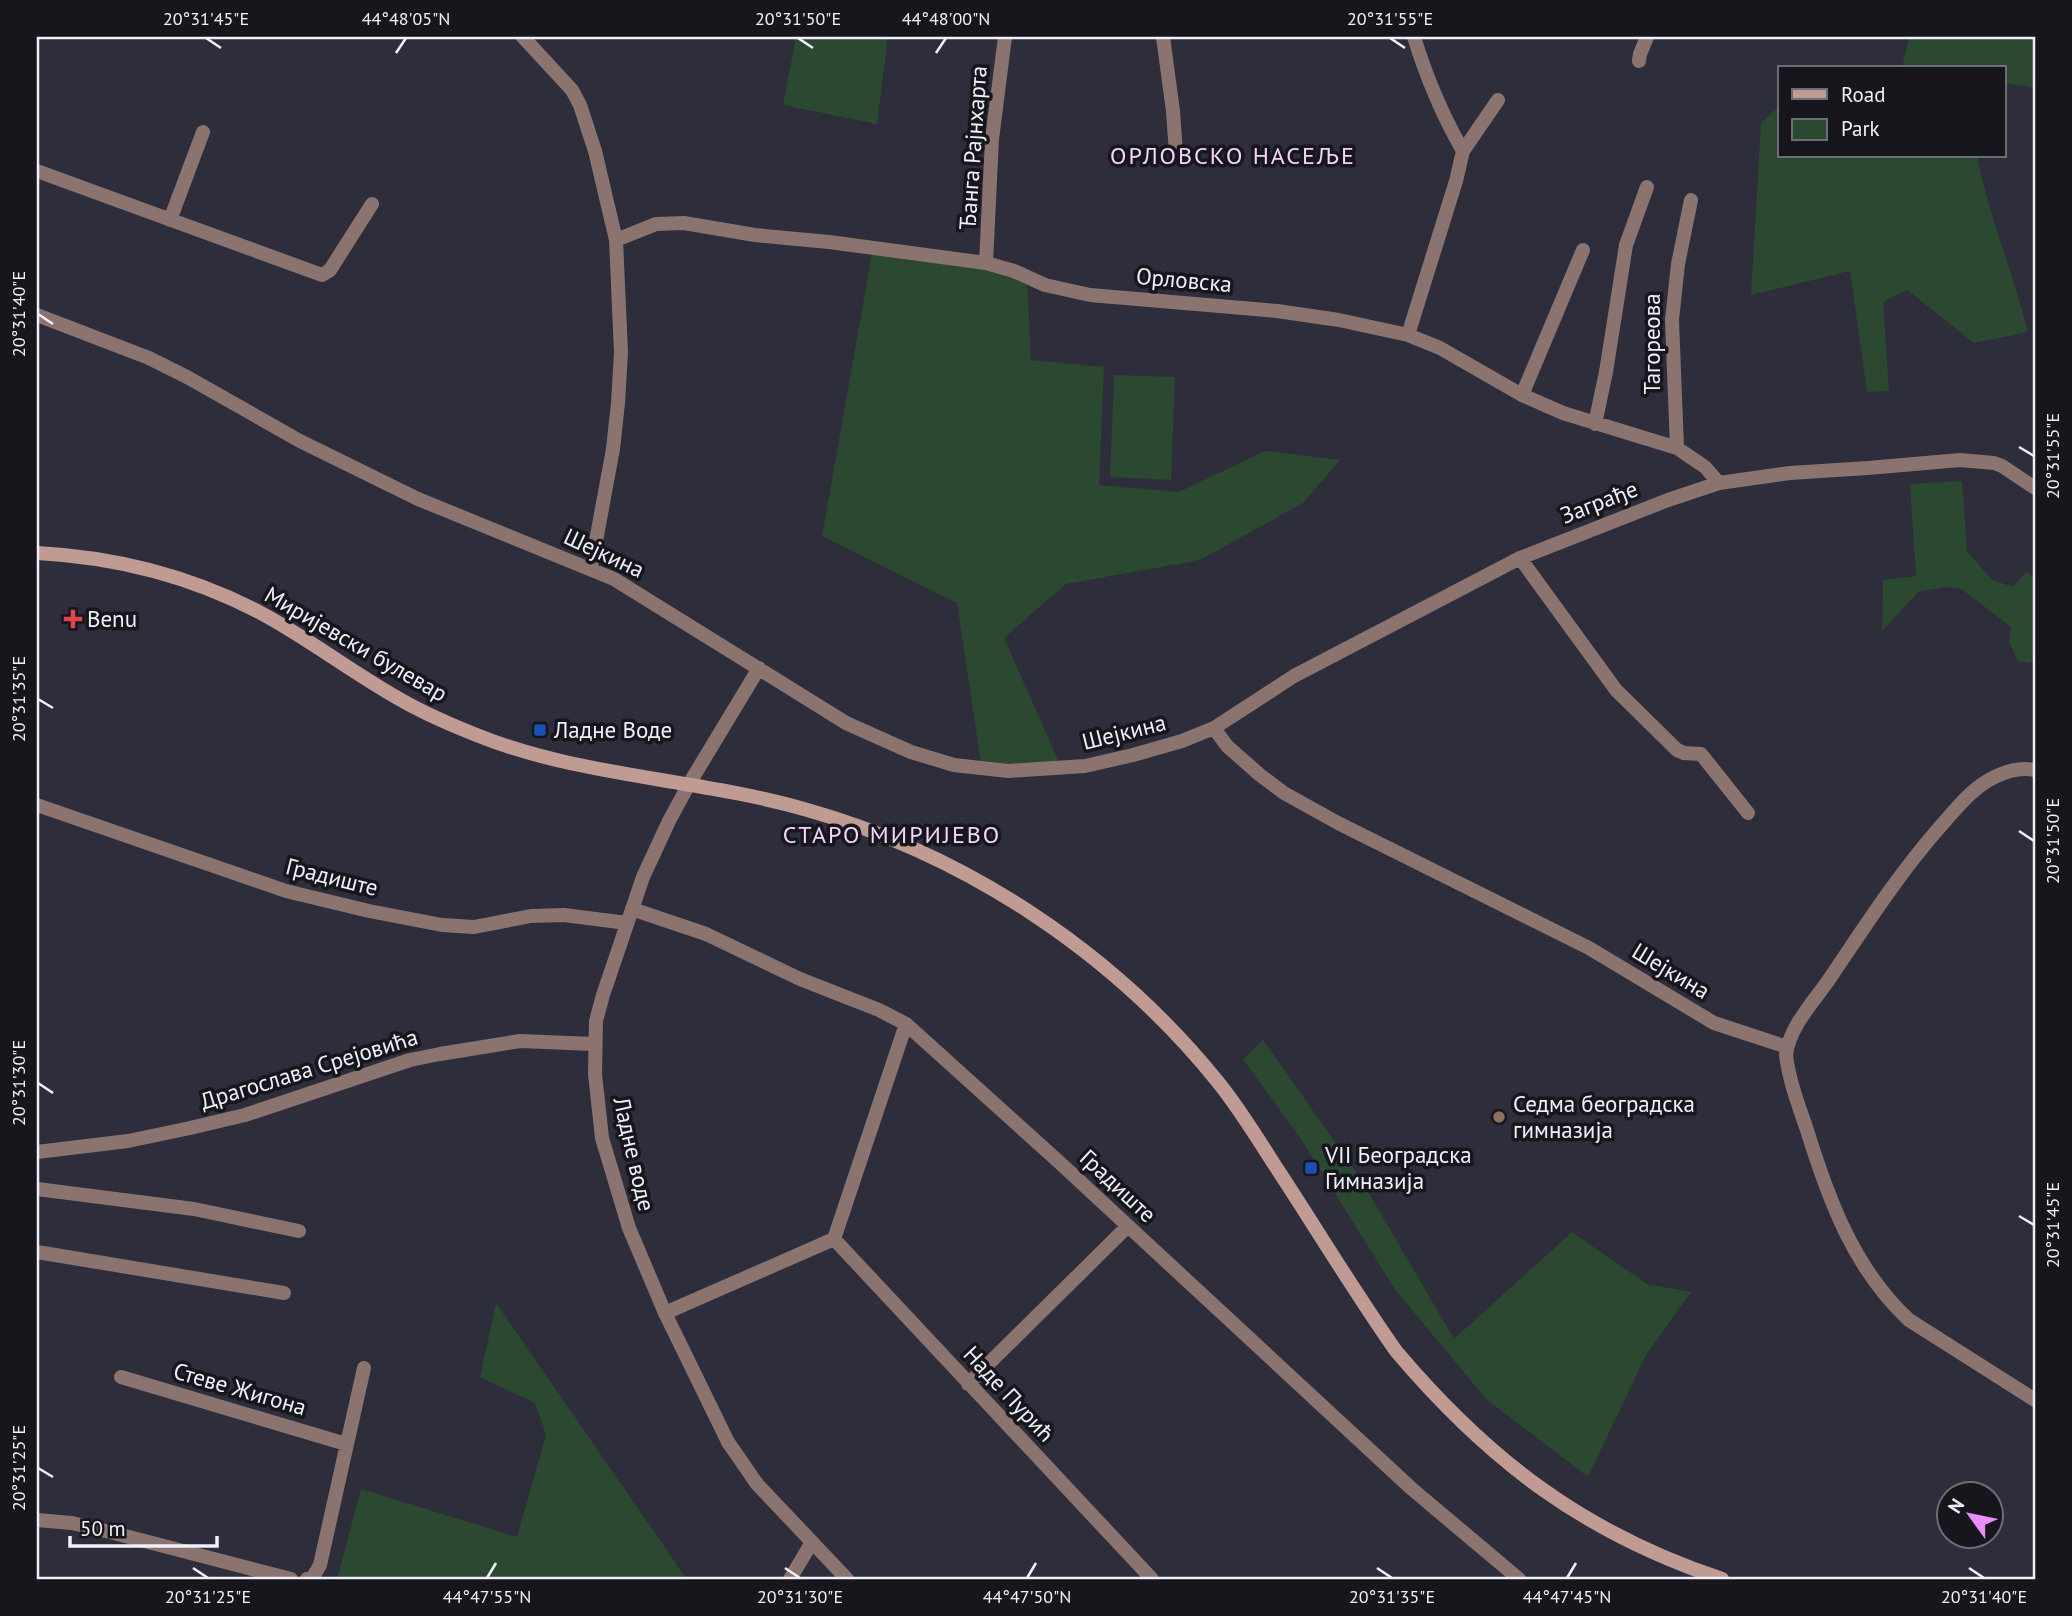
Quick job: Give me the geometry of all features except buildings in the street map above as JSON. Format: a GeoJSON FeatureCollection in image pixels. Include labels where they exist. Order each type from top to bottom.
{"type":"FeatureCollection","features":[{"type":"Feature","properties":{"kind":"main road","name":"Миријевски булевар"},"geometry":{"type":"LineString","coordinates":[[37,553],[133,565],[206,589],[260,612],[414,707],[479,736],[579,766],[804,809],[859,826],[902,844],[987,886],[1072,941],[1152,1009],[1219,1082],[1396,1351],[1444,1405],[1505,1462],[1561,1503],[1625,1541],[1722,1579]]}},
{"type":"Feature","properties":{"kind":"street"},"geometry":{"type":"LineString","coordinates":[[523,37],[548,61],[572,90],[580,105],[595,151],[617,240],[621,352],[618,403],[591,568]]}},
{"type":"Feature","properties":{"kind":"street","name":"Ђанга Рајнхарта"},"geometry":{"type":"LineString","coordinates":[[986,263],[992,139],[1006,37]]}},
{"type":"Feature","properties":{"kind":"street"},"geometry":{"type":"LineString","coordinates":[[1163,37],[1176,153]]}},
{"type":"Feature","properties":{"kind":"street"},"geometry":{"type":"LineString","coordinates":[[1414,37],[1441,113],[1462,151]]}},
{"type":"Feature","properties":{"kind":"street"},"geometry":{"type":"LineString","coordinates":[[1639,61],[1647,37]]}},
{"type":"Feature","properties":{"kind":"street"},"geometry":{"type":"LineString","coordinates":[[1408,335],[1452,194],[1462,151],[1498,100]]}},
{"type":"Feature","properties":{"kind":"street"},"geometry":{"type":"LineString","coordinates":[[170,220],[203,132]]}},
{"type":"Feature","properties":{"kind":"street"},"geometry":{"type":"LineString","coordinates":[[37,171],[322,275],[330,270],[372,204]]}},
{"type":"Feature","properties":{"kind":"street"},"geometry":{"type":"LineString","coordinates":[[1595,424],[1606,372],[1623,258],[1647,187]]}},
{"type":"Feature","properties":{"kind":"street","name":"Тагореова"},"geometry":{"type":"LineString","coordinates":[[1677,448],[1671,320],[1678,264],[1691,200]]}},
{"type":"Feature","properties":{"kind":"street","name":"Орловска"},"geometry":{"type":"LineString","coordinates":[[617,240],[656,224],[684,223],[755,235],[986,263],[1014,271],[1045,285],[1090,295],[1277,311],[1339,320],[1408,335],[1440,348],[1522,395],[1563,413],[1677,448],[1705,467],[1719,483]]}},
{"type":"Feature","properties":{"kind":"street"},"geometry":{"type":"LineString","coordinates":[[1522,395],[1583,250]]}},
{"type":"Feature","properties":{"kind":"street","name":"Шејкина"},"geometry":{"type":"LineString","coordinates":[[37,315],[149,358],[300,441],[418,499],[591,568],[644,596],[846,723],[882,741],[934,761],[982,770],[1036,771],[1085,766],[1146,752],[1214,728],[1227,746],[1284,793],[1338,823],[1589,948],[1714,1023],[1787,1047]]}},
{"type":"Feature","properties":{"kind":"street","name":"Заграђе"},"geometry":{"type":"LineString","coordinates":[[1214,728],[1294,676],[1520,558],[1719,483],[1790,472],[1960,460],[2003,466],[2035,488]]}},
{"type":"Feature","properties":{"kind":"street"},"geometry":{"type":"LineString","coordinates":[[1520,558],[1616,690],[1677,750],[1688,754],[1701,754],[1748,813]]}},
{"type":"Feature","properties":{"kind":"street","name":"Ладне воде"},"geometry":{"type":"LineString","coordinates":[[759,668],[668,821],[643,877],[596,1021],[594,1044],[597,1104],[602,1138],[629,1228],[702,1393],[737,1458],[757,1485],[847,1579]]}},
{"type":"Feature","properties":{"kind":"street"},"geometry":{"type":"LineString","coordinates":[[2035,770],[2026,768],[1998,775],[1975,790],[1956,809],[1894,883],[1808,1009],[1787,1047],[1790,1076],[1836,1217],[1877,1283],[1893,1305],[1909,1320],[2035,1398]]}},
{"type":"Feature","properties":{"kind":"street","name":"Градиште"},"geometry":{"type":"LineString","coordinates":[[37,805],[286,891],[369,911],[442,925],[474,927],[531,916],[564,915],[626,923]]}},
{"type":"Feature","properties":{"kind":"street","name":"Градиште"},"geometry":{"type":"LineString","coordinates":[[632,909],[706,934],[800,979],[879,1010],[906,1024],[1412,1489],[1519,1579]]}},
{"type":"Feature","properties":{"kind":"street"},"geometry":{"type":"LineString","coordinates":[[665,1313],[834,1239],[906,1024]]}},
{"type":"Feature","properties":{"kind":"street","name":"Драгослава Срејовића"},"geometry":{"type":"LineString","coordinates":[[37,1152],[128,1140],[245,1115],[410,1060],[440,1054],[520,1041],[594,1044]]}},
{"type":"Feature","properties":{"kind":"street"},"geometry":{"type":"LineString","coordinates":[[37,1189],[194,1209],[299,1231]]}},
{"type":"Feature","properties":{"kind":"street"},"geometry":{"type":"LineString","coordinates":[[968,1384],[1128,1226]]}},
{"type":"Feature","properties":{"kind":"street","name":"Наде Пурић"},"geometry":{"type":"LineString","coordinates":[[834,1239],[1152,1579]]}},
{"type":"Feature","properties":{"kind":"street"},"geometry":{"type":"LineString","coordinates":[[37,1252],[284,1293]]}},
{"type":"Feature","properties":{"kind":"street"},"geometry":{"type":"LineString","coordinates":[[307,1579],[313,1577],[320,1565],[364,1368]]}},
{"type":"Feature","properties":{"kind":"street","name":"Стеве Жигона"},"geometry":{"type":"LineString","coordinates":[[121,1377],[346,1444]]}},
{"type":"Feature","properties":{"kind":"street"},"geometry":{"type":"LineString","coordinates":[[37,1520],[72,1523],[291,1579]]}},
{"type":"Feature","properties":{"kind":"street"},"geometry":{"type":"LineString","coordinates":[[790,1579],[812,1542]]}},
{"type":"Feature","properties":{"kind":"green space"},"geometry":{"type":"Polygon","coordinates":[[[796,37],[888,37],[877,124],[783,105],[796,37]]]}},
{"type":"Feature","properties":{"kind":"green space"},"geometry":{"type":"Polygon","coordinates":[[[1909,37],[2035,37],[2035,88],[2006,83],[2006,66],[1902,66],[1909,37]]]}},
{"type":"Feature","properties":{"kind":"green space"},"geometry":{"type":"Polygon","coordinates":[[[1778,107],[1778,158],[1977,158],[2028,332],[1974,343],[1907,290],[1883,302],[1889,391],[1867,392],[1850,271],[1751,295],[1761,123],[1778,107]]]}},
{"type":"Feature","properties":{"kind":"green space"},"geometry":{"type":"Polygon","coordinates":[[[873,248],[1027,277],[1031,360],[1104,367],[1099,485],[1179,492],[1265,451],[1340,460],[1303,503],[1200,560],[1066,584],[1004,638],[1062,769],[982,770],[957,603],[822,536],[873,248]]]}},
{"type":"Feature","properties":{"kind":"green space"},"geometry":{"type":"Polygon","coordinates":[[[1114,375],[1175,377],[1171,480],[1110,477],[1114,375]]]}},
{"type":"Feature","properties":{"kind":"green space"},"geometry":{"type":"Polygon","coordinates":[[[1962,481],[1967,551],[1992,580],[2013,587],[2026,572],[2035,577],[2035,658],[2030,663],[2018,661],[2009,642],[2011,627],[1960,588],[1944,587],[1918,592],[1882,631],[1883,580],[1916,576],[1910,484],[1962,481]]]}},
{"type":"Feature","properties":{"kind":"green space"},"geometry":{"type":"Polygon","coordinates":[[[1263,1040],[1359,1176],[1454,1339],[1572,1232],[1647,1284],[1691,1292],[1646,1355],[1588,1477],[1486,1399],[1396,1291],[1301,1139],[1243,1059],[1263,1040]]]}},
{"type":"Feature","properties":{"kind":"green space"},"geometry":{"type":"Polygon","coordinates":[[[496,1303],[684,1575],[680,1579],[337,1579],[361,1489],[517,1537],[546,1435],[535,1403],[480,1377],[496,1303]]]}},
{"type":"Feature","properties":{"kind":"place","name":"Benu"},"geometry":{"type":"Point","coordinates":[73,619]}},
{"type":"Feature","properties":{"kind":"place","name":"Ладне Воде"},"geometry":{"type":"Point","coordinates":[540,730]}},
{"type":"Feature","properties":{"kind":"place","name":"Седма београдска гимназија"},"geometry":{"type":"Point","coordinates":[1499,1117]}},
{"type":"Feature","properties":{"kind":"place","name":"VII Београдска Гимназија"},"geometry":{"type":"Point","coordinates":[1311,1168]}},
{"type":"Feature","properties":{"kind":"district","name":"ОРЛОВСКО НАСЕЉЕ"},"geometry":{"type":"Point","coordinates":[1233,156]}},
{"type":"Feature","properties":{"kind":"district","name":"СТАРО МИРИЈЕВО"},"geometry":{"type":"Point","coordinates":[892,835]}}]}
